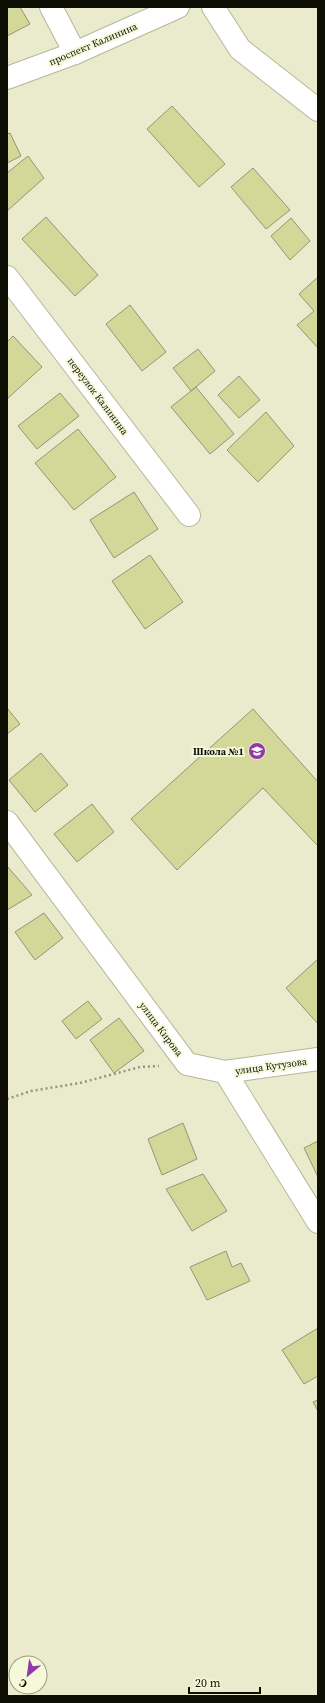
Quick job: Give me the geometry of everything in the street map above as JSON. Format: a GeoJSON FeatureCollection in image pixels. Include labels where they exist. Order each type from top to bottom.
{"type":"FeatureCollection","features":[{"type":"Feature","properties":{"kind":"street"},"geometry":{"type":"LineString","coordinates":[[51,7],[75,53]]}},
{"type":"Feature","properties":{"kind":"street","name":"проспект Калинина"},"geometry":{"type":"LineString","coordinates":[[7,78],[75,53],[178,7]]}},
{"type":"Feature","properties":{"kind":"street"},"geometry":{"type":"LineString","coordinates":[[213,7],[240,49],[318,110]]}},
{"type":"Feature","properties":{"kind":"street","name":"переулок Калинина"},"geometry":{"type":"LineString","coordinates":[[7,277],[189,515]]}},
{"type":"Feature","properties":{"kind":"street","name":"улица Кирова"},"geometry":{"type":"LineString","coordinates":[[7,822],[187,1064],[225,1072]]}},
{"type":"Feature","properties":{"kind":"street","name":"улица Кутузова"},"geometry":{"type":"LineString","coordinates":[[225,1072],[318,1059]]}},
{"type":"Feature","properties":{"kind":"street"},"geometry":{"type":"LineString","coordinates":[[225,1072],[318,1222]]}},
{"type":"Feature","properties":{"kind":"path"},"geometry":{"type":"LineString","coordinates":[[7,1099],[31,1091],[80,1083],[140,1067],[187,1064]]}},
{"type":"Feature","properties":{"kind":"building"},"geometry":{"type":"Polygon","coordinates":[[[7,7],[20,7],[30,24],[7,36],[7,7]]]}},
{"type":"Feature","properties":{"kind":"building"},"geometry":{"type":"Polygon","coordinates":[[[172,106],[225,164],[199,187],[147,129],[172,106]]]}},
{"type":"Feature","properties":{"kind":"building"},"geometry":{"type":"Polygon","coordinates":[[[10,133],[21,156],[7,163],[7,134],[10,133]]]}},
{"type":"Feature","properties":{"kind":"building"},"geometry":{"type":"Polygon","coordinates":[[[28,156],[44,178],[7,211],[7,173],[28,156]]]}},
{"type":"Feature","properties":{"kind":"building"},"geometry":{"type":"Polygon","coordinates":[[[253,168],[290,210],[266,229],[231,187],[253,168]]]}},
{"type":"Feature","properties":{"kind":"building"},"geometry":{"type":"Polygon","coordinates":[[[46,217],[98,275],[75,296],[22,239],[46,217]]]}},
{"type":"Feature","properties":{"kind":"building"},"geometry":{"type":"Polygon","coordinates":[[[291,218],[310,241],[290,260],[271,236],[291,218]]]}},
{"type":"Feature","properties":{"kind":"building"},"geometry":{"type":"Polygon","coordinates":[[[318,277],[318,348],[297,325],[314,311],[299,294],[318,277]]]}},
{"type":"Feature","properties":{"kind":"building"},"geometry":{"type":"Polygon","coordinates":[[[130,305],[166,352],[142,371],[106,324],[130,305]]]}},
{"type":"Feature","properties":{"kind":"building"},"geometry":{"type":"Polygon","coordinates":[[[13,336],[42,367],[7,399],[7,342],[13,336]]]}},
{"type":"Feature","properties":{"kind":"building"},"geometry":{"type":"Polygon","coordinates":[[[198,349],[215,371],[191,391],[173,368],[198,349]]]}},
{"type":"Feature","properties":{"kind":"building"},"geometry":{"type":"Polygon","coordinates":[[[239,376],[260,400],[239,418],[218,395],[239,376]]]}},
{"type":"Feature","properties":{"kind":"building"},"geometry":{"type":"Polygon","coordinates":[[[196,387],[234,434],[210,454],[171,407],[196,387]]]}},
{"type":"Feature","properties":{"kind":"building"},"geometry":{"type":"Polygon","coordinates":[[[60,393],[79,416],[37,449],[18,426],[60,393]]]}},
{"type":"Feature","properties":{"kind":"building"},"geometry":{"type":"Polygon","coordinates":[[[266,412],[294,446],[258,482],[227,450],[266,412]]]}},
{"type":"Feature","properties":{"kind":"building"},"geometry":{"type":"Polygon","coordinates":[[[78,429],[116,477],[74,510],[35,463],[78,429]]]}},
{"type":"Feature","properties":{"kind":"building"},"geometry":{"type":"Polygon","coordinates":[[[134,492],[158,529],[114,558],[90,520],[134,492]]]}},
{"type":"Feature","properties":{"kind":"building"},"geometry":{"type":"Polygon","coordinates":[[[150,555],[183,602],[145,629],[112,581],[150,555]]]}},
{"type":"Feature","properties":{"kind":"building"},"geometry":{"type":"Polygon","coordinates":[[[7,708],[20,724],[7,734],[7,708]]]}},
{"type":"Feature","properties":{"kind":"building"},"geometry":{"type":"Polygon","coordinates":[[[253,709],[318,782],[318,846],[263,788],[177,870],[131,819],[253,709]]]}},
{"type":"Feature","properties":{"kind":"building"},"geometry":{"type":"Polygon","coordinates":[[[41,753],[68,785],[35,812],[9,780],[41,753]]]}},
{"type":"Feature","properties":{"kind":"building"},"geometry":{"type":"Polygon","coordinates":[[[92,804],[114,832],[77,862],[54,834],[92,804]]]}},
{"type":"Feature","properties":{"kind":"building"},"geometry":{"type":"Polygon","coordinates":[[[7,866],[32,895],[7,910],[7,866]]]}},
{"type":"Feature","properties":{"kind":"building"},"geometry":{"type":"Polygon","coordinates":[[[44,913],[63,938],[35,960],[15,932],[44,913]]]}},
{"type":"Feature","properties":{"kind":"building"},"geometry":{"type":"Polygon","coordinates":[[[318,959],[318,1024],[286,988],[318,959]]]}},
{"type":"Feature","properties":{"kind":"building"},"geometry":{"type":"Polygon","coordinates":[[[88,1001],[102,1019],[76,1039],[62,1021],[88,1001]]]}},
{"type":"Feature","properties":{"kind":"building"},"geometry":{"type":"Polygon","coordinates":[[[119,1018],[144,1051],[114,1073],[90,1040],[119,1018]]]}},
{"type":"Feature","properties":{"kind":"building"},"geometry":{"type":"Polygon","coordinates":[[[183,1123],[197,1159],[162,1175],[148,1139],[183,1123]]]}},
{"type":"Feature","properties":{"kind":"building"},"geometry":{"type":"Polygon","coordinates":[[[318,1141],[318,1177],[304,1148],[318,1141]]]}},
{"type":"Feature","properties":{"kind":"building"},"geometry":{"type":"Polygon","coordinates":[[[203,1174],[227,1211],[192,1231],[166,1189],[203,1174]]]}},
{"type":"Feature","properties":{"kind":"building"},"geometry":{"type":"Polygon","coordinates":[[[226,1251],[232,1267],[241,1263],[250,1281],[207,1300],[190,1267],[226,1251]]]}},
{"type":"Feature","properties":{"kind":"building"},"geometry":{"type":"Polygon","coordinates":[[[318,1328],[318,1376],[304,1384],[282,1350],[318,1328]]]}},
{"type":"Feature","properties":{"kind":"building"},"geometry":{"type":"Polygon","coordinates":[[[318,1400],[318,1411],[313,1402],[318,1400]]]}},
{"type":"Feature","properties":{"kind":"place","name":"Школа №1"},"geometry":{"type":"Point","coordinates":[257,751]}}]}
